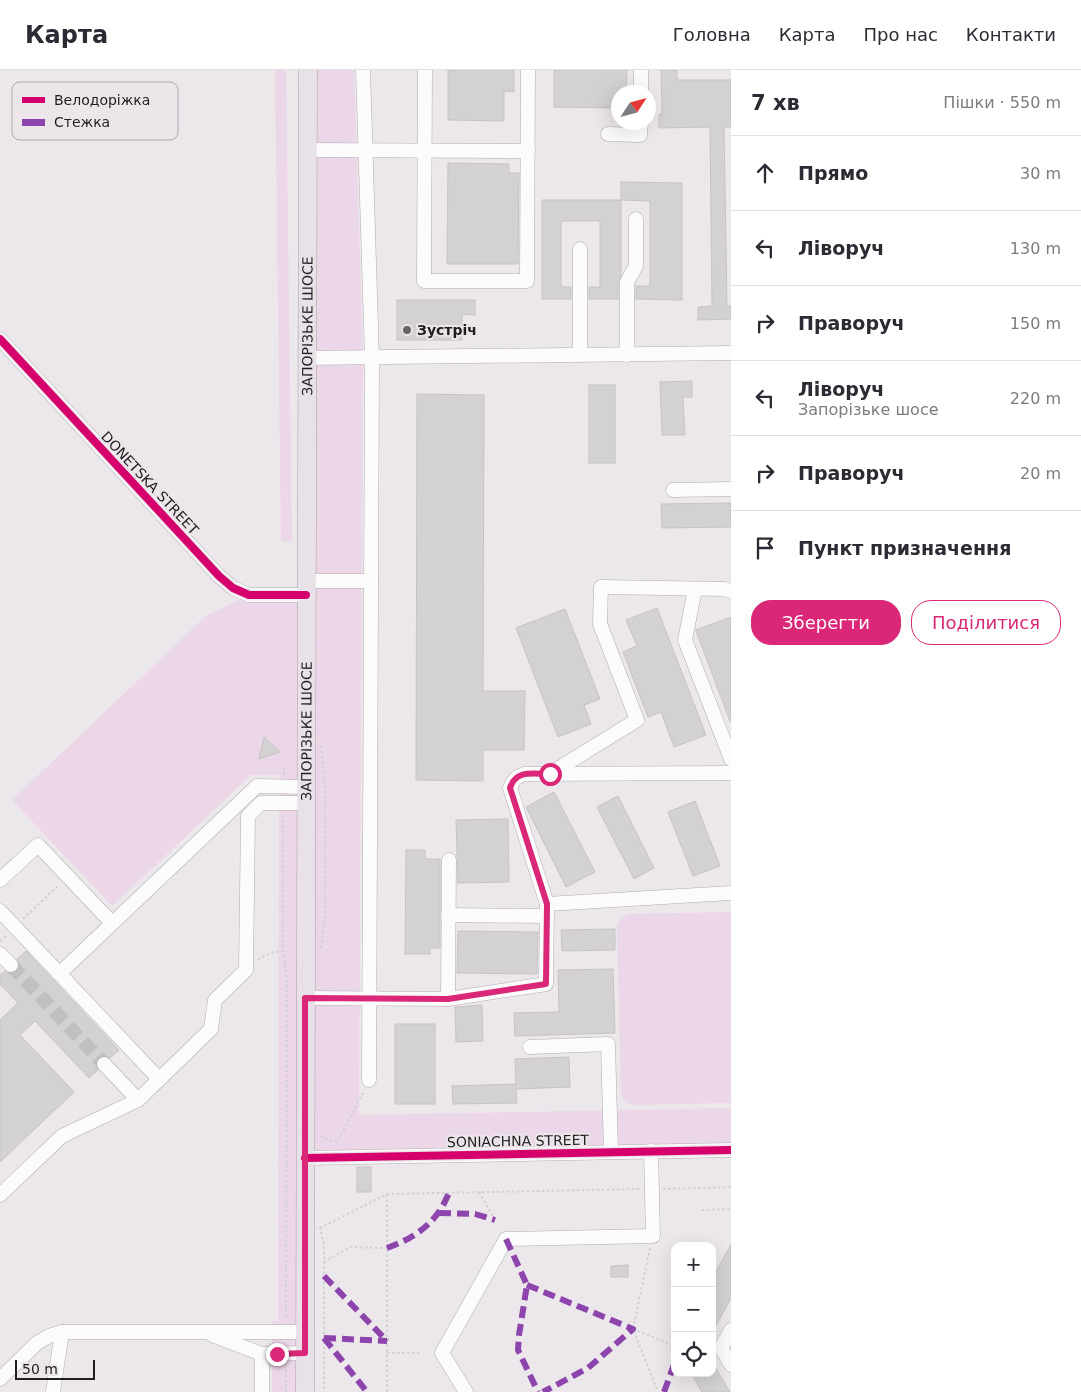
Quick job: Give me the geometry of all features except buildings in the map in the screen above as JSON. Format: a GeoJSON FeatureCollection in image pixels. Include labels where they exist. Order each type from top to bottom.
{"type":"FeatureCollection","features":[{"type":"Feature","properties":{"kind":"main road","name":"ЗАПОРІЗЬКЕ ШОСЕ"},"geometry":{"type":"LineString","coordinates":[[305,1392],[308,70]]}},
{"type":"Feature","properties":{"kind":"street"},"geometry":{"type":"LineString","coordinates":[[363,70],[372,358],[369,1080]]}},
{"type":"Feature","properties":{"kind":"street"},"geometry":{"type":"LineString","coordinates":[[425,70],[424,281],[527,281],[528,70]]}},
{"type":"Feature","properties":{"kind":"street"},"geometry":{"type":"LineString","coordinates":[[641,70],[641,85]]}},
{"type":"Feature","properties":{"kind":"street"},"geometry":{"type":"LineString","coordinates":[[608,134],[640,135],[640,130]]}},
{"type":"Feature","properties":{"kind":"street"},"geometry":{"type":"LineString","coordinates":[[308,150],[528,151]]}},
{"type":"Feature","properties":{"kind":"street"},"geometry":{"type":"LineString","coordinates":[[627,355],[627,282],[636,266],[636,219]]}},
{"type":"Feature","properties":{"kind":"street"},"geometry":{"type":"LineString","coordinates":[[580,249],[580,355]]}},
{"type":"Feature","properties":{"kind":"street","name":"DONETSKA STREET"},"geometry":{"type":"LineString","coordinates":[[0,339],[219,576],[233,588],[249,595],[371,581]]}},
{"type":"Feature","properties":{"kind":"street"},"geometry":{"type":"LineString","coordinates":[[307,358],[731,353]]}},
{"type":"Feature","properties":{"kind":"street"},"geometry":{"type":"LineString","coordinates":[[673,490],[731,489]]}},
{"type":"Feature","properties":{"kind":"street"},"geometry":{"type":"LineString","coordinates":[[550,774],[637,720],[600,624],[601,587],[725,589],[731,592]]}},
{"type":"Feature","properties":{"kind":"street"},"geometry":{"type":"LineString","coordinates":[[695,589],[685,640],[731,759]]}},
{"type":"Feature","properties":{"kind":"street"},"geometry":{"type":"LineString","coordinates":[[305,998],[448,999],[546,984],[547,910],[510,788],[512,781],[517,776],[524,774],[731,773]]}},
{"type":"Feature","properties":{"kind":"street"},"geometry":{"type":"LineString","coordinates":[[59,974],[257,786],[306,795]]}},
{"type":"Feature","properties":{"kind":"street"},"geometry":{"type":"LineString","coordinates":[[248,816],[262,803],[306,795]]}},
{"type":"Feature","properties":{"kind":"street"},"geometry":{"type":"LineString","coordinates":[[0,1195],[62,1136],[138,1100],[211,1029],[215,1000],[246,970],[248,816],[237,805]]}},
{"type":"Feature","properties":{"kind":"street"},"geometry":{"type":"LineString","coordinates":[[0,880],[38,845],[112,923]]}},
{"type":"Feature","properties":{"kind":"street"},"geometry":{"type":"LineString","coordinates":[[448,999],[449,860]]}},
{"type":"Feature","properties":{"kind":"street"},"geometry":{"type":"LineString","coordinates":[[448,915],[547,910],[731,893]]}},
{"type":"Feature","properties":{"kind":"street"},"geometry":{"type":"LineString","coordinates":[[0,911],[159,1079]]}},
{"type":"Feature","properties":{"kind":"street"},"geometry":{"type":"LineString","coordinates":[[0,954],[11,965]]}},
{"type":"Feature","properties":{"kind":"street"},"geometry":{"type":"LineString","coordinates":[[530,1047],[608,1044],[611,1152]]}},
{"type":"Feature","properties":{"kind":"street"},"geometry":{"type":"LineString","coordinates":[[104,1064],[138,1100]]}},
{"type":"Feature","properties":{"kind":"street","name":"SONIACHNA STREET"},"geometry":{"type":"LineString","coordinates":[[305,1158],[731,1150]]}},
{"type":"Feature","properties":{"kind":"street"},"geometry":{"type":"LineString","coordinates":[[466,1392],[442,1353],[506,1239],[653,1236],[651,1151]]}},
{"type":"Feature","properties":{"kind":"street"},"geometry":{"type":"LineString","coordinates":[[731,1330],[721,1348],[731,1365]]}},
{"type":"Feature","properties":{"kind":"street"},"geometry":{"type":"LineString","coordinates":[[0,1379],[37,1343],[49,1336],[62,1332],[304,1332]]}},
{"type":"Feature","properties":{"kind":"street"},"geometry":{"type":"LineString","coordinates":[[53,1392],[62,1332]]}},
{"type":"Feature","properties":{"kind":"street"},"geometry":{"type":"LineString","coordinates":[[204,1332],[262,1354],[305,1353]]}},
{"type":"Feature","properties":{"kind":"street"},"geometry":{"type":"LineString","coordinates":[[262,1354],[262,1392]]}},
{"type":"Feature","properties":{"kind":"path"},"geometry":{"type":"LineString","coordinates":[[320,951],[325,916],[324,769]]}},
{"type":"Feature","properties":{"kind":"path"},"geometry":{"type":"LineString","coordinates":[[284,814],[283,951],[287,980],[286,1332]]}},
{"type":"Feature","properties":{"kind":"path"},"geometry":{"type":"LineString","coordinates":[[0,941],[68,877]]}},
{"type":"Feature","properties":{"kind":"path"},"geometry":{"type":"LineString","coordinates":[[246,970],[264,956],[272,952],[283,951]]}},
{"type":"Feature","properties":{"kind":"path"},"geometry":{"type":"LineString","coordinates":[[320,1136],[332,1142],[338,1141],[369,1080]]}},
{"type":"Feature","properties":{"kind":"path"},"geometry":{"type":"LineString","coordinates":[[324,1392],[324,1246],[320,1228],[387,1194],[731,1187]]}},
{"type":"Feature","properties":{"kind":"path"},"geometry":{"type":"LineString","coordinates":[[479,1192],[495,1220]]}},
{"type":"Feature","properties":{"kind":"path"},"geometry":{"type":"LineString","coordinates":[[387,1194],[387,1392]]}},
{"type":"Feature","properties":{"kind":"path"},"geometry":{"type":"LineString","coordinates":[[702,1210],[731,1209]]}},
{"type":"Feature","properties":{"kind":"path"},"geometry":{"type":"LineString","coordinates":[[653,1236],[633,1329],[658,1391],[653,1392]]}},
{"type":"Feature","properties":{"kind":"path"},"geometry":{"type":"LineString","coordinates":[[324,1262],[350,1248],[387,1248]]}},
{"type":"Feature","properties":{"kind":"path"},"geometry":{"type":"LineString","coordinates":[[633,1329],[671,1344]]}},
{"type":"Feature","properties":{"kind":"path"},"geometry":{"type":"LineString","coordinates":[[387,1353],[421,1353]]}},
{"type":"Feature","properties":{"kind":"path"},"geometry":{"type":"LineString","coordinates":[[286,1354],[286,1392]]}},
{"type":"Feature","properties":{"kind":"shaded area"},"geometry":{"type":"Polygon","coordinates":[[[275,70],[286,70],[292,541],[281,541],[275,70]]]}},
{"type":"Feature","properties":{"kind":"shaded area"},"geometry":{"type":"Polygon","coordinates":[[[315,70],[354,70],[363,354],[359,1115],[731,1108],[731,1144],[312,1152],[315,70]]]}},
{"type":"Feature","properties":{"kind":"shaded area"},"geometry":{"type":"Polygon","coordinates":[[[249,595],[297,595],[297,1392],[272,1392],[272,1321],[278,1321],[279,775],[251,775],[112,906],[12,800],[206,616],[249,595]]]}},
{"type":"Feature","properties":{"kind":"shaded area"},"geometry":{"type":"Polygon","coordinates":[[[731,912],[731,1103],[632,1105],[625,1101],[621,1095],[617,925],[621,918],[628,914],[731,912]]]}},
{"type":"Feature","properties":{"kind":"tunnel"},"geometry":{"type":"LineString","coordinates":[[11,965],[104,1064]]}},
{"type":"Feature","properties":{"kind":"marked path"},"geometry":{"type":"LineString","coordinates":[[387,1248],[402,1242],[428,1225],[440,1211],[449,1193]]}},
{"type":"Feature","properties":{"kind":"marked path"},"geometry":{"type":"LineString","coordinates":[[439,1213],[475,1214],[495,1220]]}},
{"type":"Feature","properties":{"kind":"marked path"},"geometry":{"type":"LineString","coordinates":[[506,1239],[527,1285],[518,1350],[538,1392]]}},
{"type":"Feature","properties":{"kind":"marked path"},"geometry":{"type":"LineString","coordinates":[[324,1276],[387,1341]]}},
{"type":"Feature","properties":{"kind":"marked path"},"geometry":{"type":"LineString","coordinates":[[527,1285],[633,1329],[588,1368],[543,1392]]}},
{"type":"Feature","properties":{"kind":"marked path"},"geometry":{"type":"LineString","coordinates":[[324,1338],[367,1392]]}},
{"type":"Feature","properties":{"kind":"marked path"},"geometry":{"type":"LineString","coordinates":[[324,1338],[387,1341]]}},
{"type":"Feature","properties":{"kind":"marked path"},"geometry":{"type":"LineString","coordinates":[[664,1392],[671,1373]]}},
{"type":"Feature","properties":{"kind":"cycle path"},"geometry":{"type":"LineString","coordinates":[[0,339],[219,576],[233,588],[249,595],[306,595]]}},
{"type":"Feature","properties":{"kind":"cycle path"},"geometry":{"type":"LineString","coordinates":[[305,1158],[731,1150]]}},
{"type":"Feature","properties":{"kind":"place","name":"Зустріч"},"geometry":{"type":"Point","coordinates":[407,330]}},
{"type":"Feature","properties":{"kind":"route"},"geometry":{"type":"LineString","coordinates":[[277,1354],[305,1353],[305,998],[448,999],[546,984],[547,904],[510,788],[512,781],[517,776],[524,774],[550,774]]}}]}
